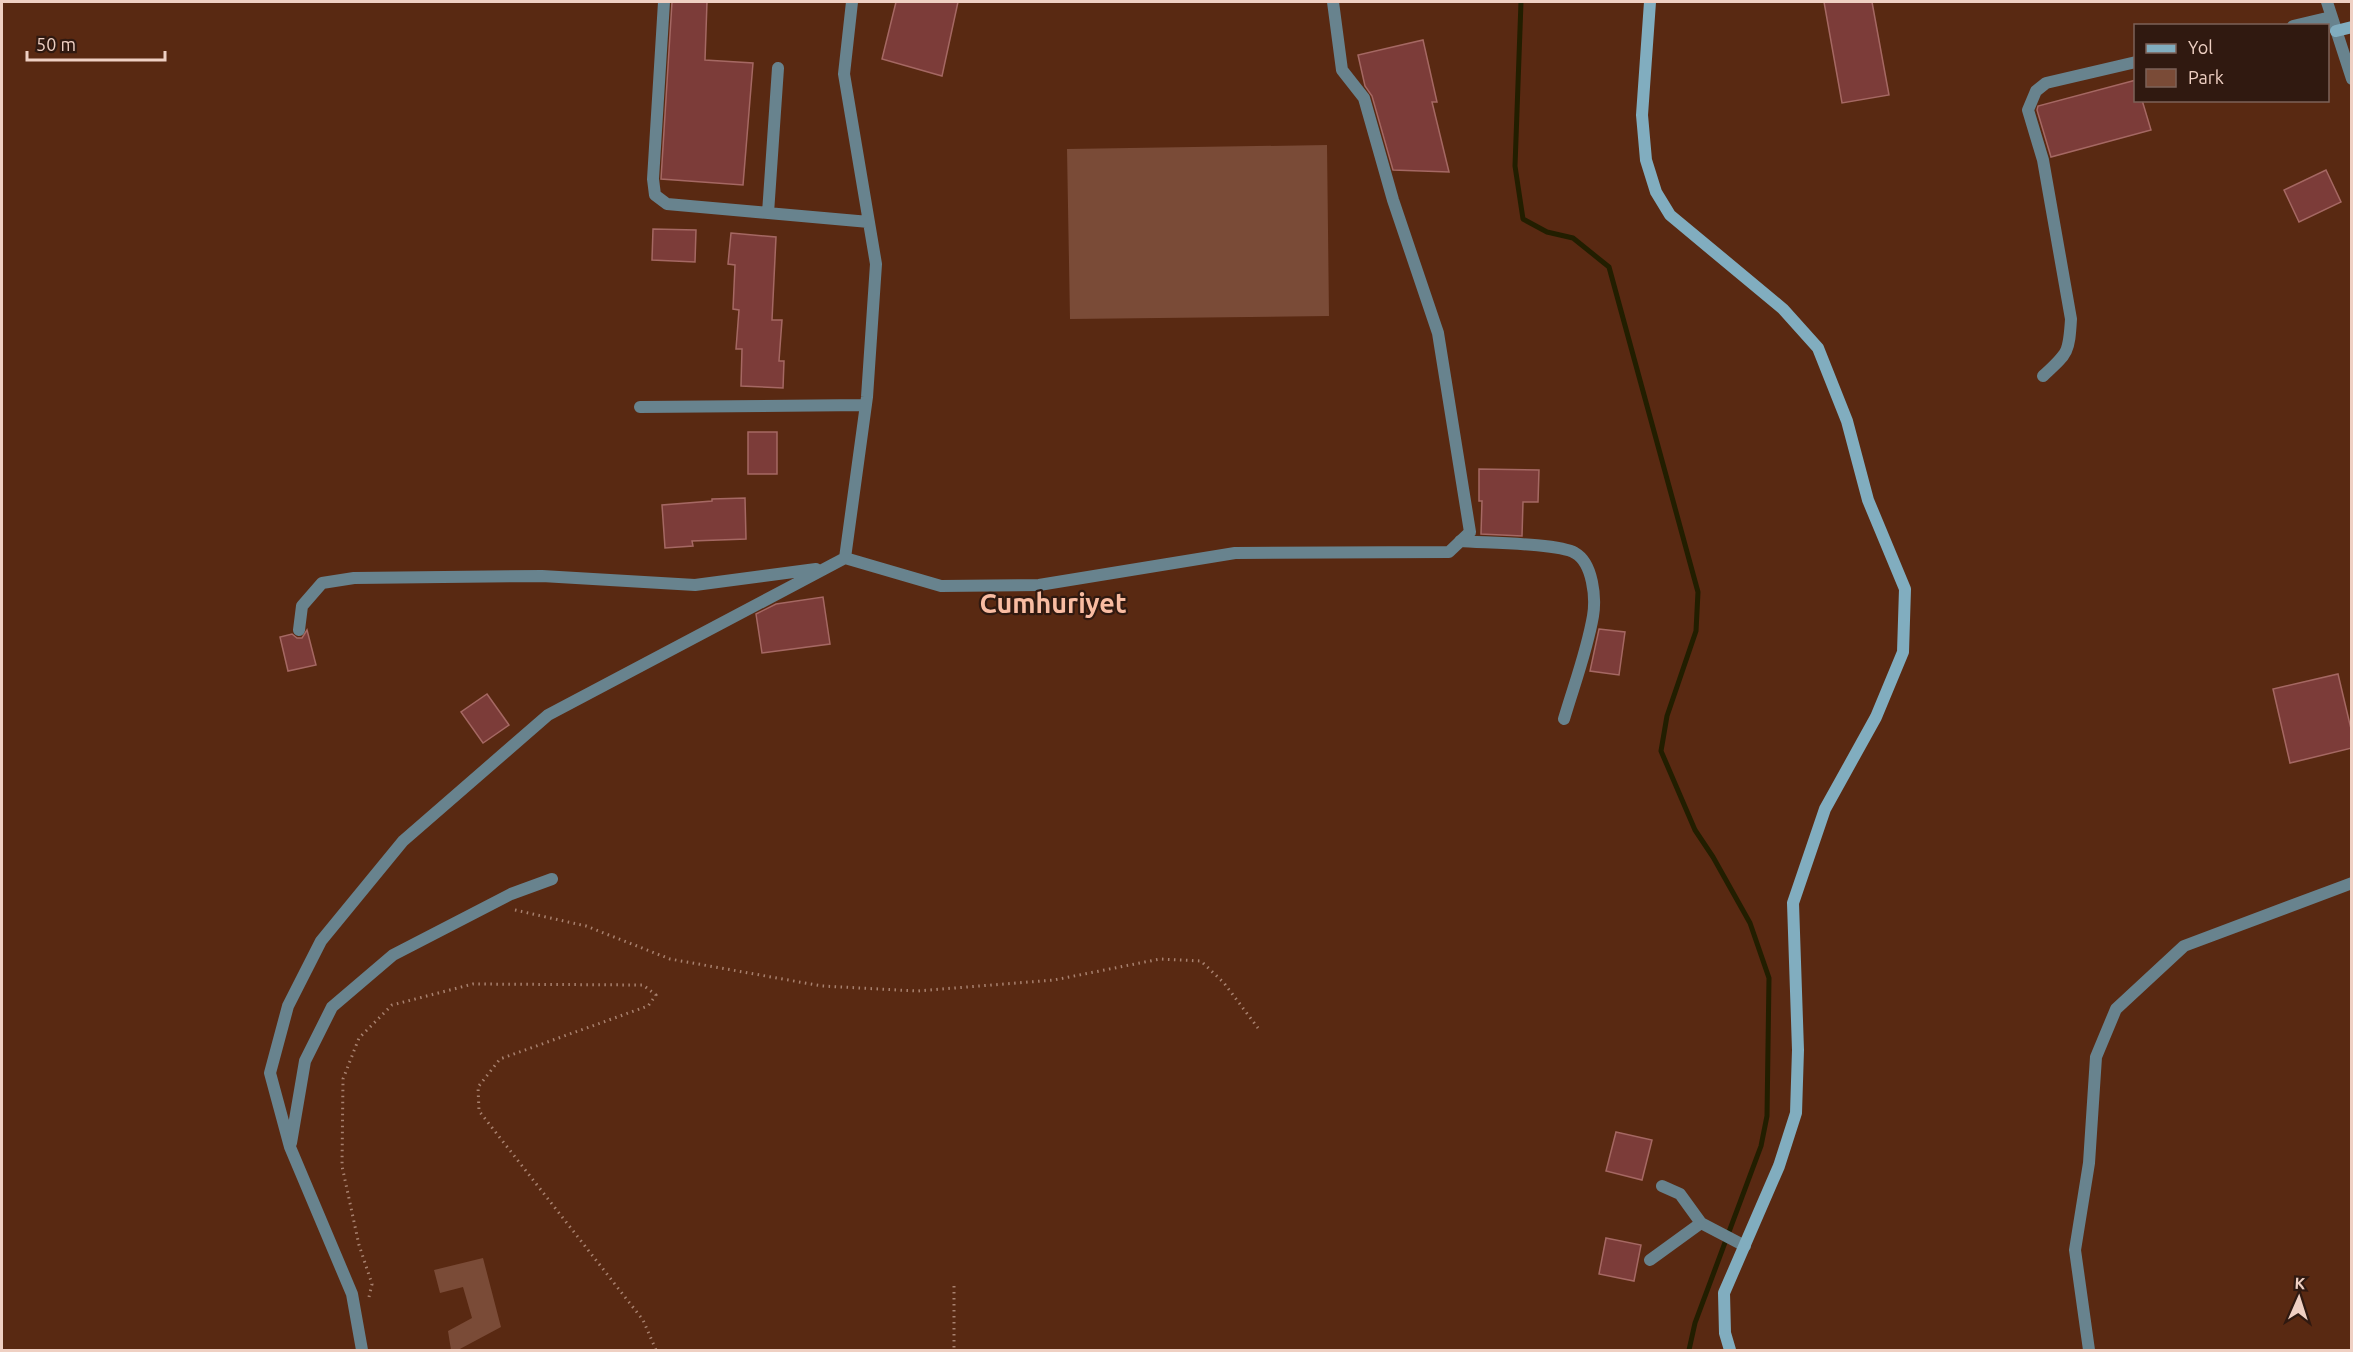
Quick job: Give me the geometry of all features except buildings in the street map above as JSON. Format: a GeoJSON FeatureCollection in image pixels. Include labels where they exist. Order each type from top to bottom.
{"type":"FeatureCollection","features":[{"type":"Feature","properties":{"kind":"street"},"geometry":{"type":"LineString","coordinates":[[664,2],[653,179],[655,195],[667,204],[869,222]]}},
{"type":"Feature","properties":{"kind":"street"},"geometry":{"type":"LineString","coordinates":[[845,558],[866,405],[876,264],[844,74],[852,2]]}},
{"type":"Feature","properties":{"kind":"street"},"geometry":{"type":"LineString","coordinates":[[362,1350],[352,1294],[290,1147],[270,1073],[288,1006],[321,941],[403,842],[548,715],[845,558],[941,586],[1039,585],[1235,553],[1449,552],[1470,532],[1438,333],[1393,200],[1364,98],[1342,70],[1333,2]]}},
{"type":"Feature","properties":{"kind":"street"},"geometry":{"type":"LineString","coordinates":[[1650,2],[1642,115],[1647,160],[1656,192],[1670,215],[1783,309],[1818,348],[1847,421],[1868,500],[1905,589],[1903,652],[1876,717],[1825,809],[1793,903],[1798,1050],[1796,1113],[1779,1166],[1724,1293],[1725,1333],[1730,1350]]}},
{"type":"Feature","properties":{"kind":"street"},"geometry":{"type":"LineString","coordinates":[[2327,2],[2352,79]]}},
{"type":"Feature","properties":{"kind":"street"},"geometry":{"type":"LineString","coordinates":[[2301,24],[2331,16]]}},
{"type":"Feature","properties":{"kind":"street"},"geometry":{"type":"LineString","coordinates":[[2336,31],[2352,27]]}},
{"type":"Feature","properties":{"kind":"street"},"geometry":{"type":"LineString","coordinates":[[2043,376],[2065,356],[2070,339],[2071,318],[2043,160],[2028,110],[2036,91],[2046,83],[2134,62]]}},
{"type":"Feature","properties":{"kind":"street"},"geometry":{"type":"LineString","coordinates":[[768,213],[778,68]]}},
{"type":"Feature","properties":{"kind":"street"},"geometry":{"type":"LineString","coordinates":[[640,407],[866,405]]}},
{"type":"Feature","properties":{"kind":"street"},"geometry":{"type":"LineString","coordinates":[[1460,542],[1557,548],[1574,553],[1585,562],[1592,585],[1593,615],[1564,719]]}},
{"type":"Feature","properties":{"kind":"street"},"geometry":{"type":"LineString","coordinates":[[299,630],[302,606],[322,583],[354,578],[542,576],[694,585],[826,568]]}},
{"type":"Feature","properties":{"kind":"street"},"geometry":{"type":"LineString","coordinates":[[290,1147],[305,1061],[332,1007],[393,956],[511,894],[552,879]]}},
{"type":"Feature","properties":{"kind":"street"},"geometry":{"type":"LineString","coordinates":[[2089,1350],[2075,1250],[2089,1163],[2096,1057],[2116,1009],[2184,946],[2352,883]]}},
{"type":"Feature","properties":{"kind":"street"},"geometry":{"type":"LineString","coordinates":[[1662,1186],[1680,1194],[1701,1223],[1745,1246]]}},
{"type":"Feature","properties":{"kind":"street"},"geometry":{"type":"LineString","coordinates":[[1650,1260],[1701,1223]]}},
{"type":"Feature","properties":{"kind":"path"},"geometry":{"type":"LineString","coordinates":[[486,907],[529,912],[586,926],[670,959],[822,986],[916,991],[1054,980],[1160,959],[1201,961],[1224,983],[1258,1028]]}},
{"type":"Feature","properties":{"kind":"path"},"geometry":{"type":"LineString","coordinates":[[368,1303],[372,1284],[359,1245],[342,1166],[343,1079],[359,1038],[392,1005],[473,984],[642,985],[656,995],[648,1006],[500,1059],[478,1086],[478,1103],[479,1112],[643,1320],[656,1350]]}},
{"type":"Feature","properties":{"kind":"path"},"geometry":{"type":"LineString","coordinates":[[954,1286],[954,1350]]}},
{"type":"Feature","properties":{"kind":"green space"},"geometry":{"type":"Polygon","coordinates":[[[1327,145],[1329,316],[1070,319],[1067,149],[1327,145]]]}},
{"type":"Feature","properties":{"kind":"green space"},"geometry":{"type":"Polygon","coordinates":[[[483,1258],[501,1327],[458,1350],[451,1350],[448,1331],[472,1318],[463,1287],[440,1293],[434,1270],[483,1258]]]}},
{"type":"Feature","properties":{"kind":"waterway"},"geometry":{"type":"LineString","coordinates":[[1521,2],[1515,166],[1523,219],[1547,232],[1573,238],[1609,267],[1698,592],[1696,631],[1667,716],[1661,751],[1695,830],[1750,923],[1769,978],[1767,1116],[1761,1146],[1695,1323],[1689,1350]]}},
{"type":"Feature","properties":{"kind":"district","name":"Cumhuriyet"},"geometry":{"type":"Point","coordinates":[1053,604]}}]}
